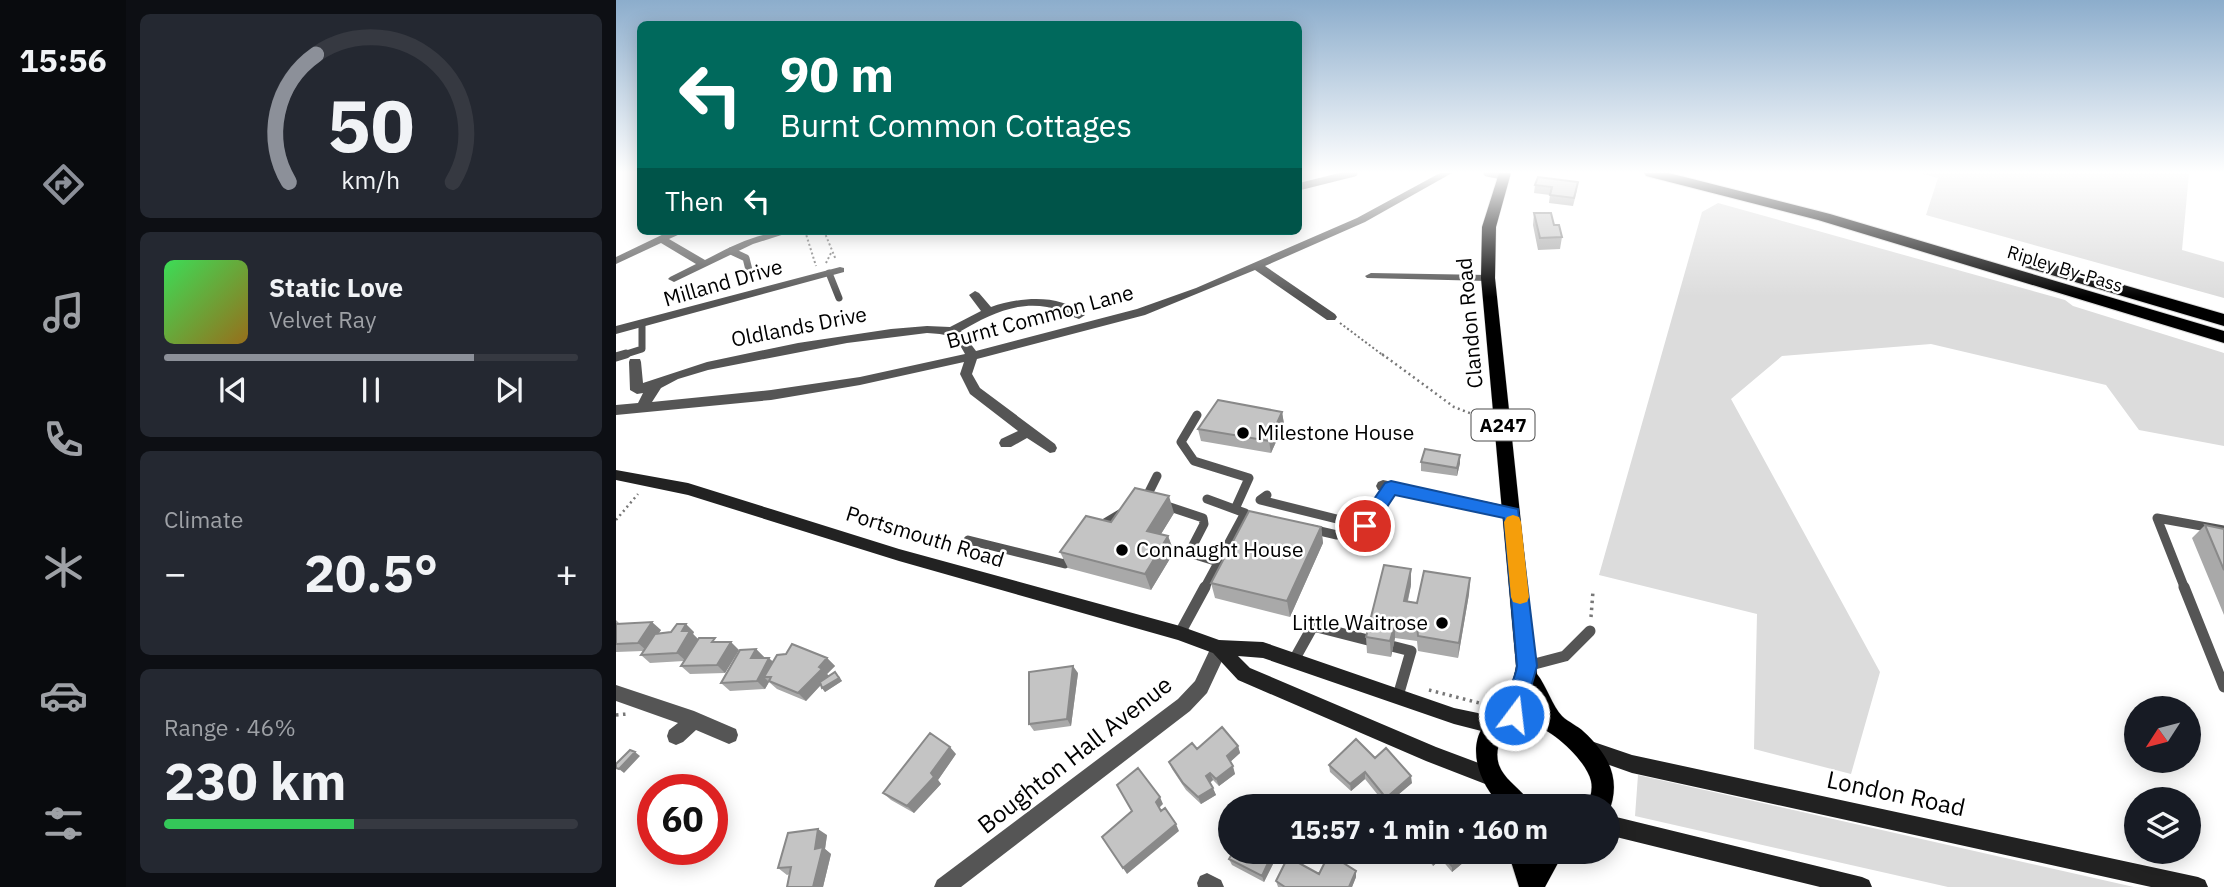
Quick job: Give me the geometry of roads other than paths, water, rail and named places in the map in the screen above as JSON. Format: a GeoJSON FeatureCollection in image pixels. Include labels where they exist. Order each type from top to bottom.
{"type":"FeatureCollection","features":[{"type":"Feature","properties":{"kind":"highway","name":"Ripley By-Pass"},"geometry":{"type":"LineString","coordinates":[[1810,214],[2224,337]]}},
{"type":"Feature","properties":{"kind":"highway","name":"Ripley By-Pass"},"geometry":{"type":"LineString","coordinates":[[1866,214],[2224,320]]}},
{"type":"Feature","properties":{"kind":"main road","name":"Clandon Road"},"geometry":{"type":"LineString","coordinates":[[1491,214],[1488,278],[1526,671],[1552,720]]}},
{"type":"Feature","properties":{"kind":"main road","name":"Portsmouth Road"},"geometry":{"type":"LineString","coordinates":[[616,475],[649,480],[755,509],[978,578],[1180,634],[1219,648],[1263,650],[1454,716],[1506,721]]}},
{"type":"Feature","properties":{"kind":"main road","name":"Portsmouth Road"},"geometry":{"type":"LineString","coordinates":[[1219,648],[1244,674],[1493,778]]}},
{"type":"Feature","properties":{"kind":"main road","name":"Clandon Road"},"geometry":{"type":"LineString","coordinates":[[1493,778],[1486,762],[1487,748],[1506,721],[1526,671]]}},
{"type":"Feature","properties":{"kind":"main road"},"geometry":{"type":"LineString","coordinates":[[1506,721],[1537,714],[1552,720],[1583,747],[1599,772],[1603,794]]}},
{"type":"Feature","properties":{"kind":"main road","name":"London Road"},"geometry":{"type":"LineString","coordinates":[[1583,747],[1632,764],[2198,887]]}},
{"type":"Feature","properties":{"kind":"main road"},"geometry":{"type":"LineString","coordinates":[[1493,778],[1507,794]]}},
{"type":"Feature","properties":{"kind":"main road"},"geometry":{"type":"LineString","coordinates":[[1620,828],[1861,887]]}},
{"type":"Feature","properties":{"kind":"main road"},"geometry":{"type":"LineString","coordinates":[[1525,864],[1532,886]]}},
{"type":"Feature","properties":{"kind":"main road"},"geometry":{"type":"LineString","coordinates":[[1532,886],[1544,864]]}},
{"type":"Feature","properties":{"kind":"street","name":"Burnt Common Lane"},"geometry":{"type":"LineString","coordinates":[[616,410],[814,389],[972,356],[1140,312],[1257,266],[1371,214]]}},
{"type":"Feature","properties":{"kind":"street"},"geometry":{"type":"LineString","coordinates":[[616,261],[670,235]]}},
{"type":"Feature","properties":{"kind":"street"},"geometry":{"type":"LineString","coordinates":[[674,279],[767,235]]}},
{"type":"Feature","properties":{"kind":"street"},"geometry":{"type":"LineString","coordinates":[[661,239],[704,264]]}},
{"type":"Feature","properties":{"kind":"street"},"geometry":{"type":"LineString","coordinates":[[1257,266],[1331,317]]}},
{"type":"Feature","properties":{"kind":"street","name":"Milland Drive"},"geometry":{"type":"LineString","coordinates":[[616,330],[830,273]]}},
{"type":"Feature","properties":{"kind":"street"},"geometry":{"type":"LineString","coordinates":[[1371,276],[1488,278]]}},
{"type":"Feature","properties":{"kind":"street"},"geometry":{"type":"LineString","coordinates":[[975,295],[988,310]]}},
{"type":"Feature","properties":{"kind":"street"},"geometry":{"type":"LineString","coordinates":[[1050,448],[975,391],[966,374],[972,356],[966,341],[952,331],[988,310],[1033,301],[1052,303],[1079,315]]}},
{"type":"Feature","properties":{"kind":"street","name":"Oldlands Drive"},"geometry":{"type":"LineString","coordinates":[[656,384],[717,365],[843,340],[911,329],[952,331]]}},
{"type":"Feature","properties":{"kind":"street"},"geometry":{"type":"LineString","coordinates":[[635,362],[637,390],[656,384]]}},
{"type":"Feature","properties":{"kind":"street"},"geometry":{"type":"LineString","coordinates":[[642,407],[656,384]]}},
{"type":"Feature","properties":{"kind":"street"},"geometry":{"type":"LineString","coordinates":[[1006,443],[1028,431]]}},
{"type":"Feature","properties":{"kind":"street"},"geometry":{"type":"LineString","coordinates":[[1387,486],[1512,513]]}},
{"type":"Feature","properties":{"kind":"street","name":"Boughton Hall Avenue"},"geometry":{"type":"LineString","coordinates":[[944,887],[1184,705],[1201,687],[1219,648]]}},
{"type":"Feature","properties":{"kind":"street"},"geometry":{"type":"LineString","coordinates":[[616,693],[729,735]]}},
{"type":"Feature","properties":{"kind":"street"},"geometry":{"type":"LineString","coordinates":[[676,736],[694,720]]}},
{"type":"Feature","properties":{"kind":"lane"},"geometry":{"type":"LineString","coordinates":[[731,251],[746,258],[749,270]]}},
{"type":"Feature","properties":{"kind":"lane"},"geometry":{"type":"LineString","coordinates":[[830,273],[839,299]]}},
{"type":"Feature","properties":{"kind":"lane"},"geometry":{"type":"LineString","coordinates":[[616,357],[642,349],[642,325]]}},
{"type":"Feature","properties":{"kind":"lane"},"geometry":{"type":"LineString","coordinates":[[1180,634],[1218,562],[1240,511],[1249,478],[1194,461],[1181,442],[1197,415]]}},
{"type":"Feature","properties":{"kind":"lane"},"geometry":{"type":"LineString","coordinates":[[1090,534],[1145,500],[1157,476]]}},
{"type":"Feature","properties":{"kind":"lane"},"geometry":{"type":"LineString","coordinates":[[1267,495],[1260,500],[1365,526],[1387,486]]}},
{"type":"Feature","properties":{"kind":"lane"},"geometry":{"type":"LineString","coordinates":[[1207,499],[1257,516]]}},
{"type":"Feature","properties":{"kind":"lane"},"geometry":{"type":"LineString","coordinates":[[1145,500],[1203,518],[1204,523],[1189,553],[1218,562]]}},
{"type":"Feature","properties":{"kind":"lane"},"geometry":{"type":"LineString","coordinates":[[2224,530],[2157,518],[2224,687]]}},
{"type":"Feature","properties":{"kind":"lane"},"geometry":{"type":"LineString","coordinates":[[1305,528],[1337,535]]}},
{"type":"Feature","properties":{"kind":"lane"},"geometry":{"type":"LineString","coordinates":[[968,540],[1065,564],[1077,548]]}},
{"type":"Feature","properties":{"kind":"lane"},"geometry":{"type":"LineString","coordinates":[[1294,660],[1313,625],[1411,650],[1398,696]]}},
{"type":"Feature","properties":{"kind":"lane"},"geometry":{"type":"LineString","coordinates":[[1526,671],[1565,656],[1590,631]]}},
{"type":"Feature","properties":{"kind":"place","name":"Milestone House"},"geometry":{"type":"Point","coordinates":[1243,433]}},
{"type":"Feature","properties":{"kind":"place","name":"Connaught House"},"geometry":{"type":"Point","coordinates":[1122,550]}},
{"type":"Feature","properties":{"kind":"place","name":"Little Waitrose"},"geometry":{"type":"Point","coordinates":[1442,623]}}]}
